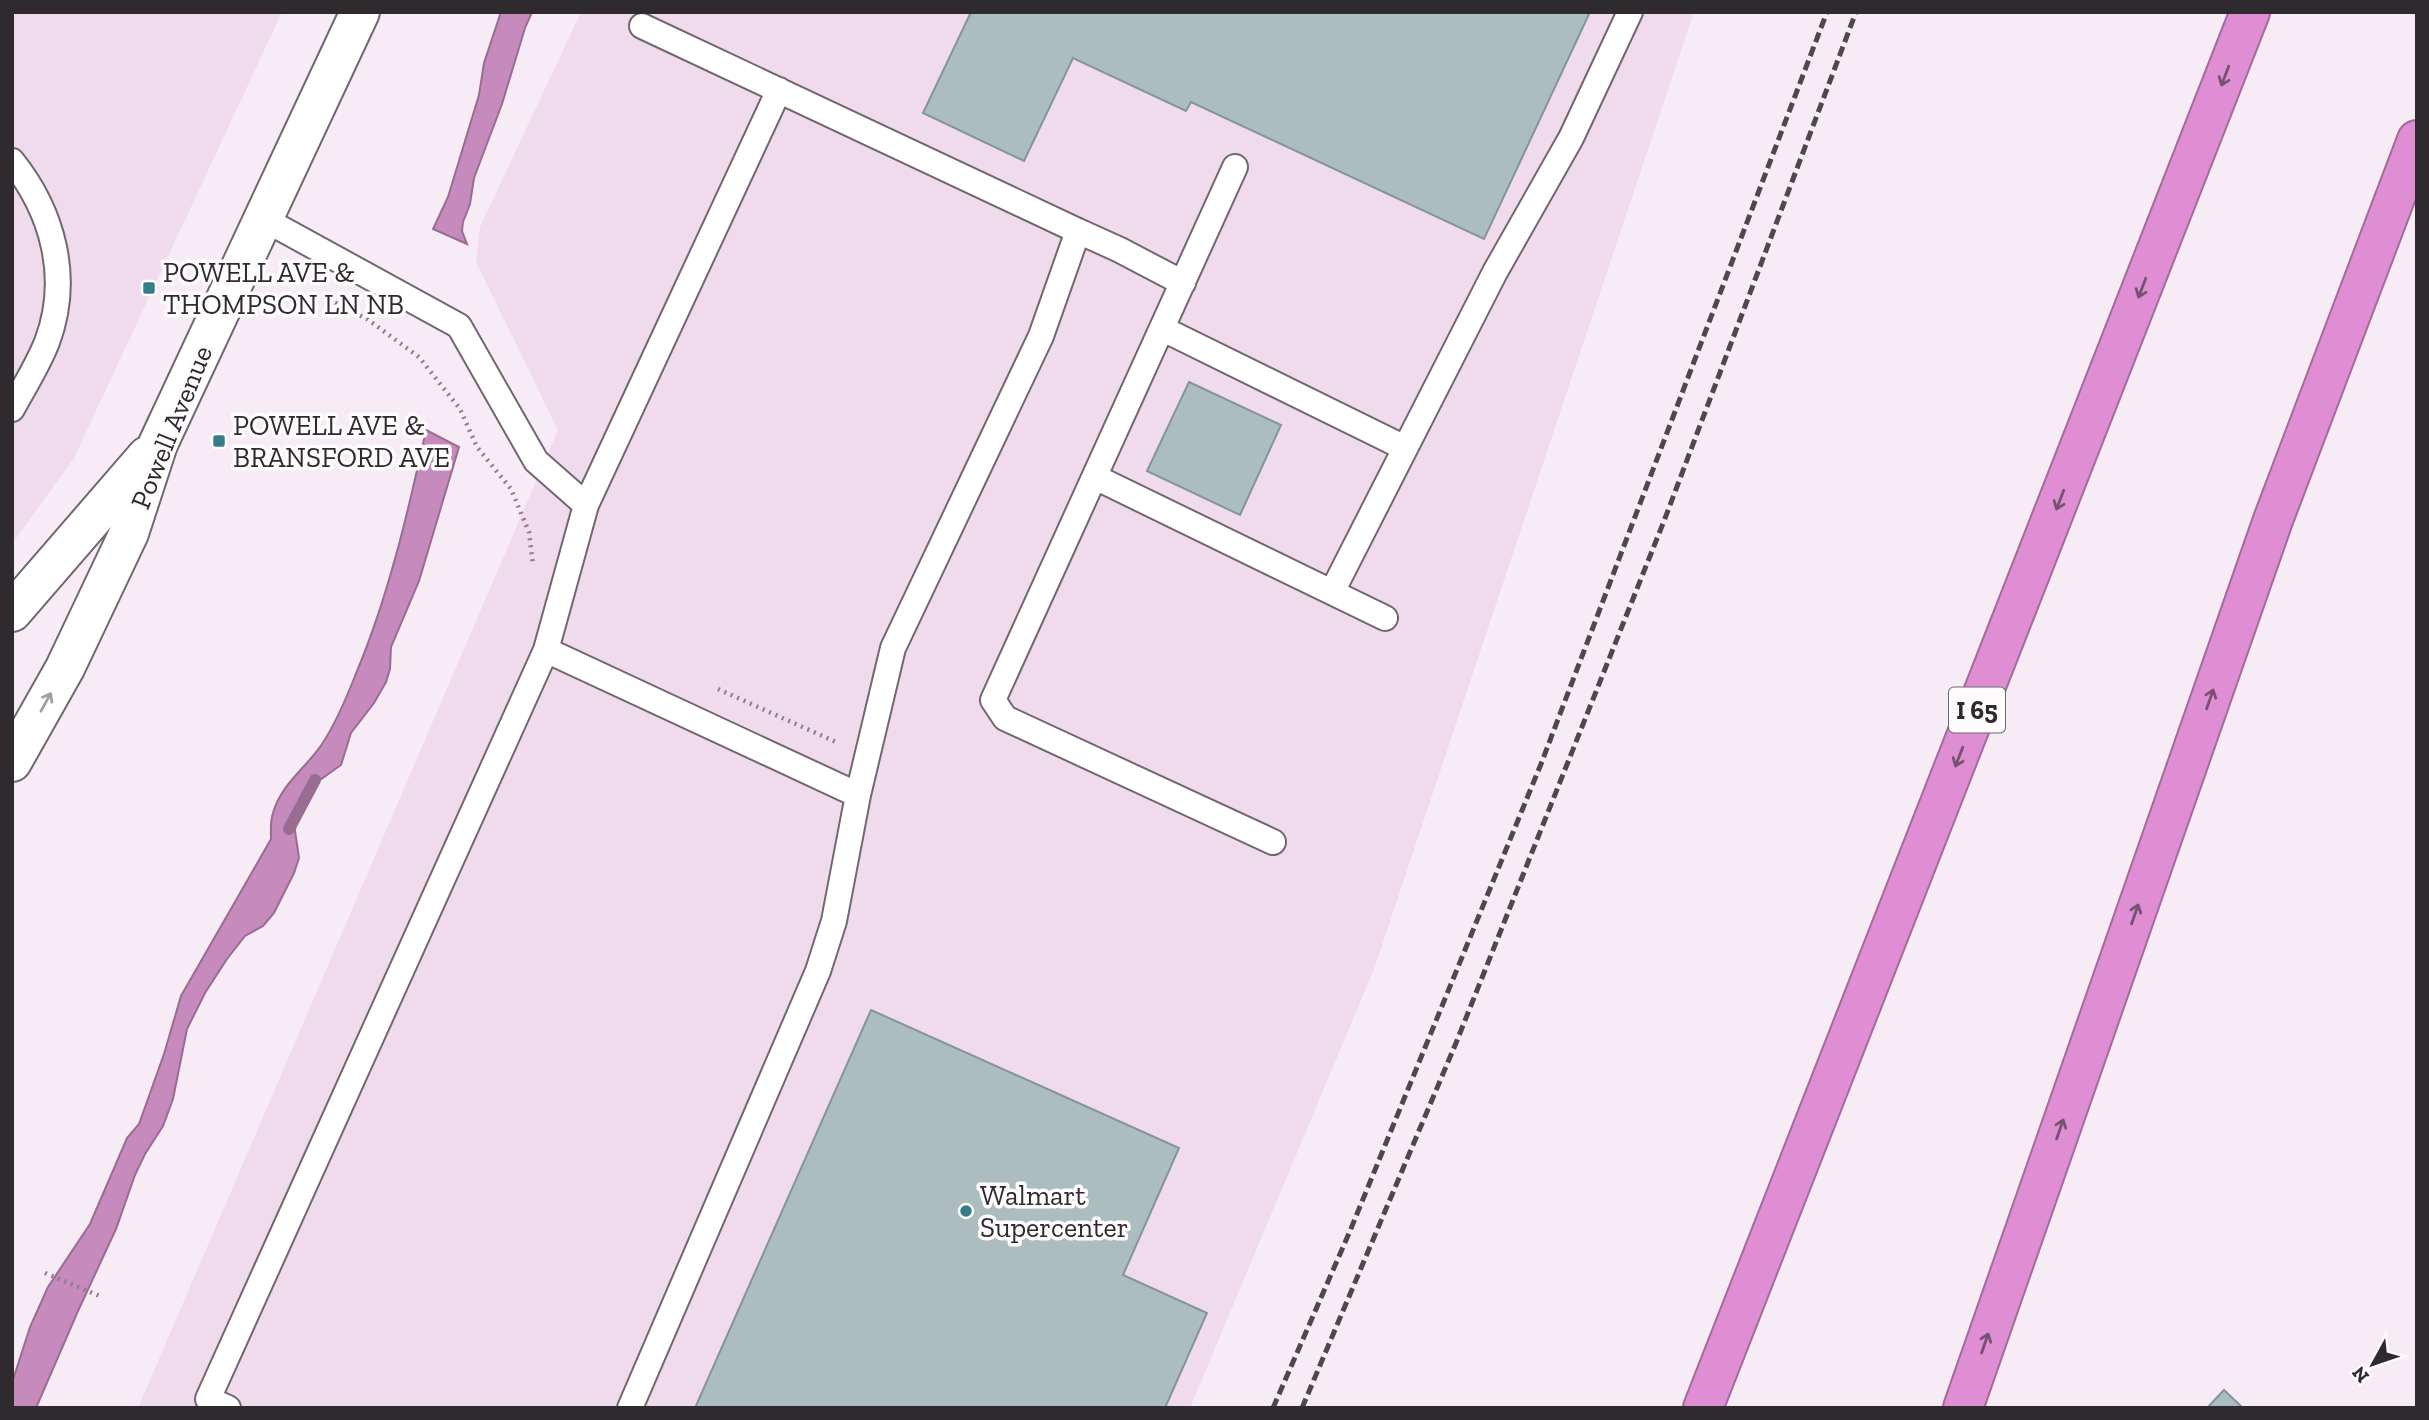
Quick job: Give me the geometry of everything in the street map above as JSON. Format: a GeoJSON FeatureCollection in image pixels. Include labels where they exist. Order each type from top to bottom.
{"type":"FeatureCollection","features":[{"type":"Feature","properties":{"kind":"highway","name":"I 65"},"geometry":{"type":"LineString","coordinates":[[1703,1408],[2250,12]]}},
{"type":"Feature","properties":{"kind":"highway"},"geometry":{"type":"LineString","coordinates":[[1963,1408],[2273,520],[2417,140]]}},
{"type":"Feature","properties":{"kind":"main road","name":"Powell Avenue"},"geometry":{"type":"LineString","coordinates":[[12,762],[65,668],[129,533],[158,443],[360,12]]}},
{"type":"Feature","properties":{"kind":"main road"},"geometry":{"type":"LineString","coordinates":[[12,612],[158,443]]}},
{"type":"Feature","properties":{"kind":"lane"},"geometry":{"type":"LineString","coordinates":[[1332,592],[1495,272],[1571,138],[1630,12]]}},
{"type":"Feature","properties":{"kind":"lane"},"geometry":{"type":"LineString","coordinates":[[642,26],[1121,250],[1183,283]]}},
{"type":"Feature","properties":{"kind":"lane"},"geometry":{"type":"LineString","coordinates":[[228,1408],[208,1399],[546,649],[586,505],[779,90]]}},
{"type":"Feature","properties":{"kind":"lane"},"geometry":{"type":"LineString","coordinates":[[12,161],[47,219],[58,261],[58,288],[55,314],[47,341],[12,409]]}},
{"type":"Feature","properties":{"kind":"lane"},"geometry":{"type":"LineString","coordinates":[[1235,167],[993,700],[1005,718],[1273,842]]}},
{"type":"Feature","properties":{"kind":"lane"},"geometry":{"type":"LineString","coordinates":[[262,218],[459,326],[536,461],[586,505]]}},
{"type":"Feature","properties":{"kind":"lane"},"geometry":{"type":"LineString","coordinates":[[629,1408],[818,971],[834,921],[858,796],[893,648],[1041,336],[1078,231]]}},
{"type":"Feature","properties":{"kind":"lane"},"geometry":{"type":"LineString","coordinates":[[1163,329],[1405,448]]}},
{"type":"Feature","properties":{"kind":"lane"},"geometry":{"type":"LineString","coordinates":[[1095,477],[1385,618]]}},
{"type":"Feature","properties":{"kind":"lane"},"geometry":{"type":"LineString","coordinates":[[546,649],[858,796]]}},
{"type":"Feature","properties":{"kind":"path"},"geometry":{"type":"LineString","coordinates":[[302,295],[320,295],[355,313],[419,357],[460,410],[477,447],[511,489],[529,532],[535,574]]}},
{"type":"Feature","properties":{"kind":"path"},"geometry":{"type":"LineString","coordinates":[[715,688],[836,742]]}},
{"type":"Feature","properties":{"kind":"path"},"geometry":{"type":"LineString","coordinates":[[45,1273],[102,1297]]}},
{"type":"Feature","properties":{"kind":"shaded area"},"geometry":{"type":"Polygon","coordinates":[[[12,12],[282,12],[74,458],[12,544],[12,12]]]}},
{"type":"Feature","properties":{"kind":"shaded area"},"geometry":{"type":"Polygon","coordinates":[[[501,12],[532,12],[474,178],[462,231],[467,244],[433,229],[448,197],[479,95],[484,63],[501,12]]]}},
{"type":"Feature","properties":{"kind":"shaded area"},"geometry":{"type":"Polygon","coordinates":[[[581,12],[1694,12],[1374,969],[1190,1408],[138,1408],[558,430],[476,262],[480,227],[581,12]]]}},
{"type":"Feature","properties":{"kind":"shaded area"},"geometry":{"type":"Polygon","coordinates":[[[426,430],[459,447],[419,581],[391,647],[390,669],[386,682],[351,733],[341,765],[320,780],[297,809],[295,831],[299,858],[274,913],[263,926],[245,936],[227,959],[205,993],[187,1029],[173,1099],[163,1126],[135,1175],[116,1229],[36,1408],[12,1408],[12,1383],[30,1327],[48,1287],[90,1224],[127,1138],[139,1124],[181,996],[271,839],[272,816],[282,793],[322,744],[348,693],[387,586],[426,430]]]}},
{"type":"Feature","properties":{"kind":"building"},"geometry":{"type":"Polygon","coordinates":[[[971,12],[1590,12],[1484,239],[1191,102],[1186,111],[1073,58],[1024,161],[923,113],[971,12]]]}},
{"type":"Feature","properties":{"kind":"building"},"geometry":{"type":"Polygon","coordinates":[[[1189,382],[1281,425],[1240,515],[1147,471],[1189,382]]]}},
{"type":"Feature","properties":{"kind":"building","name":"Walmart Supercenter"},"geometry":{"type":"Polygon","coordinates":[[[871,1010],[1179,1148],[1123,1275],[1207,1313],[1165,1408],[695,1408],[871,1010]]]}},
{"type":"Feature","properties":{"kind":"building"},"geometry":{"type":"Polygon","coordinates":[[[2224,1390],[2243,1408],[2207,1408],[2224,1390]]]}},
{"type":"Feature","properties":{"kind":"waterway"},"geometry":{"type":"LineString","coordinates":[[289,829],[315,780]]}},
{"type":"Feature","properties":{"kind":"railway"},"geometry":{"type":"LineString","coordinates":[[1273,1408],[1350,1231],[1541,764],[1827,12]]}},
{"type":"Feature","properties":{"kind":"railway"},"geometry":{"type":"LineString","coordinates":[[1302,1408],[1456,1043],[1664,521],[1856,12]]}},
{"type":"Feature","properties":{"kind":"place","name":"POWELL AVE & THOMPSON LN NB"},"geometry":{"type":"Point","coordinates":[149,288]}},
{"type":"Feature","properties":{"kind":"place","name":"POWELL AVE & BRANSFORD AVE"},"geometry":{"type":"Point","coordinates":[219,441]}},
{"type":"Feature","properties":{"kind":"place","name":"Walmart Supercenter"},"geometry":{"type":"Point","coordinates":[966,1211]}}]}
